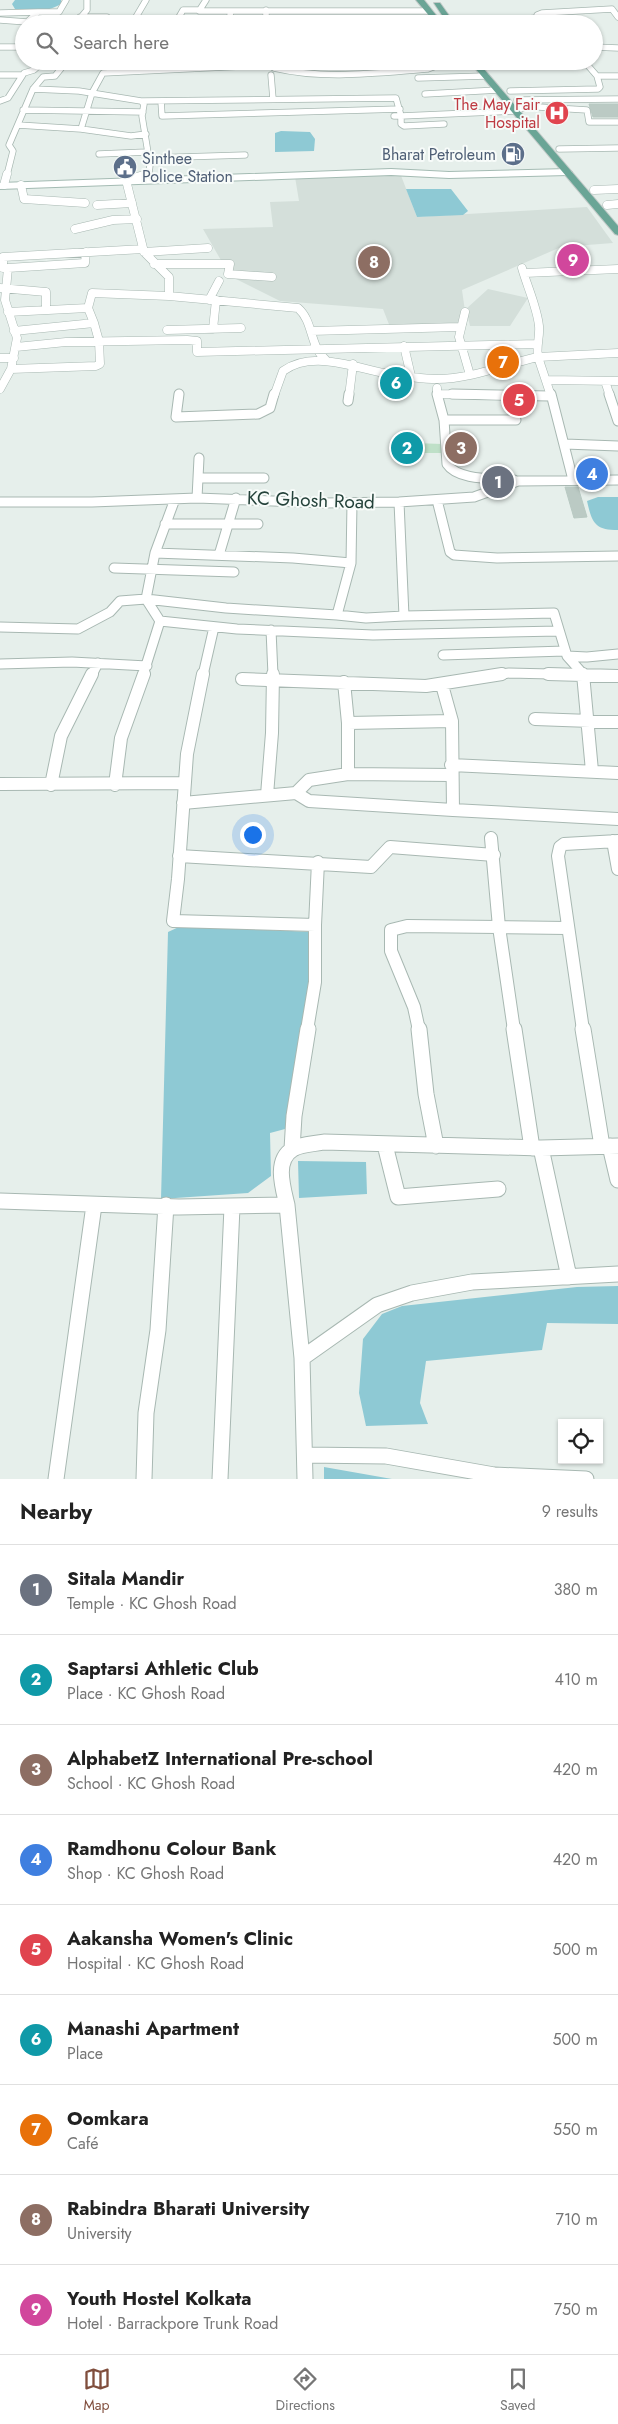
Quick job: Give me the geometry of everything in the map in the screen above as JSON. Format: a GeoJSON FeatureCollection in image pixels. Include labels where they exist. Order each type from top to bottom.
{"type":"FeatureCollection","features":[{"type":"Feature","properties":{"kind":"main road"},"geometry":{"type":"LineString","coordinates":[[420,1],[433,1],[445,15]]}},
{"type":"Feature","properties":{"kind":"main road"},"geometry":{"type":"LineString","coordinates":[[420,1],[432,15]]}},
{"type":"Feature","properties":{"kind":"main road"},"geometry":{"type":"LineString","coordinates":[[481,70],[498,90],[520,106],[559,149],[607,205],[617,225]]}},
{"type":"Feature","properties":{"kind":"main road"},"geometry":{"type":"LineString","coordinates":[[492,70],[510,91],[568,172],[617,225]]}},
{"type":"Feature","properties":{"kind":"street"},"geometry":{"type":"LineString","coordinates":[[0,13],[59,12],[66,0]]}},
{"type":"Feature","properties":{"kind":"street"},"geometry":{"type":"LineString","coordinates":[[82,15],[87,10],[87,0]]}},
{"type":"Feature","properties":{"kind":"street"},"geometry":{"type":"LineString","coordinates":[[138,15],[146,0]]}},
{"type":"Feature","properties":{"kind":"street"},"geometry":{"type":"LineString","coordinates":[[200,10],[206,0]]}},
{"type":"Feature","properties":{"kind":"street"},"geometry":{"type":"LineString","coordinates":[[180,15],[182,10],[336,8],[428,10]]}},
{"type":"Feature","properties":{"kind":"street"},"geometry":{"type":"LineString","coordinates":[[536,15],[542,13],[612,9],[618,17]]}},
{"type":"Feature","properties":{"kind":"street"},"geometry":{"type":"LineString","coordinates":[[230,15],[231,10]]}},
{"type":"Feature","properties":{"kind":"street"},"geometry":{"type":"LineString","coordinates":[[266,10],[266,15]]}},
{"type":"Feature","properties":{"kind":"street"},"geometry":{"type":"LineString","coordinates":[[35,15],[38,12]]}},
{"type":"Feature","properties":{"kind":"street"},"geometry":{"type":"LineString","coordinates":[[0,20],[15,21]]}},
{"type":"Feature","properties":{"kind":"street"},"geometry":{"type":"LineString","coordinates":[[0,47],[15,47]]}},
{"type":"Feature","properties":{"kind":"street"},"geometry":{"type":"LineString","coordinates":[[603,47],[618,48]]}},
{"type":"Feature","properties":{"kind":"street"},"geometry":{"type":"LineString","coordinates":[[0,101],[6,100],[25,72],[34,70]]}},
{"type":"Feature","properties":{"kind":"street"},"geometry":{"type":"LineString","coordinates":[[60,70],[55,76],[43,76],[33,89],[9,145],[13,151],[2,185],[391,172],[449,175],[568,172]]}},
{"type":"Feature","properties":{"kind":"street"},"geometry":{"type":"LineString","coordinates":[[82,129],[92,93],[102,74],[106,72],[153,70]]}},
{"type":"Feature","properties":{"kind":"street"},"geometry":{"type":"LineString","coordinates":[[281,70],[294,74],[323,75],[410,70]]}},
{"type":"Feature","properties":{"kind":"street"},"geometry":{"type":"LineString","coordinates":[[510,91],[598,89],[600,87],[597,76],[592,70]]}},
{"type":"Feature","properties":{"kind":"street"},"geometry":{"type":"LineString","coordinates":[[0,75],[21,77]]}},
{"type":"Feature","properties":{"kind":"street"},"geometry":{"type":"LineString","coordinates":[[271,75],[273,98]]}},
{"type":"Feature","properties":{"kind":"street"},"geometry":{"type":"LineString","coordinates":[[418,78],[486,76]]}},
{"type":"Feature","properties":{"kind":"street"},"geometry":{"type":"LineString","coordinates":[[597,76],[618,76]]}},
{"type":"Feature","properties":{"kind":"street"},"geometry":{"type":"LineString","coordinates":[[0,80],[21,77]]}},
{"type":"Feature","properties":{"kind":"street"},"geometry":{"type":"LineString","coordinates":[[33,89],[92,93],[141,101],[396,98],[401,124],[404,126],[444,124]]}},
{"type":"Feature","properties":{"kind":"street"},"geometry":{"type":"LineString","coordinates":[[425,94],[498,90]]}},
{"type":"Feature","properties":{"kind":"street"},"geometry":{"type":"LineString","coordinates":[[0,94],[10,94]]}},
{"type":"Feature","properties":{"kind":"street"},"geometry":{"type":"LineString","coordinates":[[250,120],[618,99]]}},
{"type":"Feature","properties":{"kind":"street"},"geometry":{"type":"LineString","coordinates":[[161,100],[162,116],[400,112]]}},
{"type":"Feature","properties":{"kind":"street"},"geometry":{"type":"LineString","coordinates":[[126,180],[149,173],[143,112],[144,104],[141,101]]}},
{"type":"Feature","properties":{"kind":"street"},"geometry":{"type":"LineString","coordinates":[[520,106],[586,110],[589,122],[618,122]]}},
{"type":"Feature","properties":{"kind":"street"},"geometry":{"type":"LineString","coordinates":[[23,110],[143,112]]}},
{"type":"Feature","properties":{"kind":"street"},"geometry":{"type":"LineString","coordinates":[[18,125],[82,129],[131,136],[146,134]]}},
{"type":"Feature","properties":{"kind":"street"},"geometry":{"type":"LineString","coordinates":[[0,148],[10,148]]}},
{"type":"Feature","properties":{"kind":"street"},"geometry":{"type":"LineString","coordinates":[[559,149],[618,148]]}},
{"type":"Feature","properties":{"kind":"street"},"geometry":{"type":"LineString","coordinates":[[99,154],[245,155]]}},
{"type":"Feature","properties":{"kind":"street"},"geometry":{"type":"LineString","coordinates":[[126,180],[144,250],[154,264],[169,277],[169,296]]}},
{"type":"Feature","properties":{"kind":"street"},"geometry":{"type":"LineString","coordinates":[[21,185],[24,199],[85,203]]}},
{"type":"Feature","properties":{"kind":"street"},"geometry":{"type":"LineString","coordinates":[[594,190],[618,189]]}},
{"type":"Feature","properties":{"kind":"street"},"geometry":{"type":"LineString","coordinates":[[97,205],[132,202]]}},
{"type":"Feature","properties":{"kind":"street"},"geometry":{"type":"LineString","coordinates":[[607,205],[618,204]]}},
{"type":"Feature","properties":{"kind":"street"},"geometry":{"type":"LineString","coordinates":[[75,229],[116,220],[137,219]]}},
{"type":"Feature","properties":{"kind":"street"},"geometry":{"type":"LineString","coordinates":[[0,389],[11,368],[16,347],[3,288],[2,257],[208,248]]}},
{"type":"Feature","properties":{"kind":"street"},"geometry":{"type":"LineString","coordinates":[[3,268],[85,263],[86,252]]}},
{"type":"Feature","properties":{"kind":"street"},"geometry":{"type":"LineString","coordinates":[[154,264],[230,264],[228,274],[272,276]]}},
{"type":"Feature","properties":{"kind":"street"},"geometry":{"type":"LineString","coordinates":[[573,480],[547,380],[538,357],[536,344],[539,336],[539,324],[532,305],[524,270],[618,269]]}},
{"type":"Feature","properties":{"kind":"street"},"geometry":{"type":"LineString","coordinates":[[213,329],[212,300],[219,281]]}},
{"type":"Feature","properties":{"kind":"street"},"geometry":{"type":"LineString","coordinates":[[3,288],[46,292],[46,310]]}},
{"type":"Feature","properties":{"kind":"street"},"geometry":{"type":"LineString","coordinates":[[11,368],[96,366],[100,364],[99,341],[88,308],[92,293],[169,296],[298,308],[304,311],[316,349],[321,357],[326,360]]}},
{"type":"Feature","properties":{"kind":"street"},"geometry":{"type":"LineString","coordinates":[[8,312],[88,308]]}},
{"type":"Feature","properties":{"kind":"street"},"geometry":{"type":"LineString","coordinates":[[465,312],[459,328],[460,344],[470,375]]}},
{"type":"Feature","properties":{"kind":"street"},"geometry":{"type":"LineString","coordinates":[[14,331],[94,323]]}},
{"type":"Feature","properties":{"kind":"street"},"geometry":{"type":"LineString","coordinates":[[167,330],[241,328]]}},
{"type":"Feature","properties":{"kind":"street"},"geometry":{"type":"LineString","coordinates":[[311,331],[459,328]]}},
{"type":"Feature","properties":{"kind":"street"},"geometry":{"type":"LineString","coordinates":[[16,347],[99,341],[197,341],[197,352],[460,344],[536,344]]}},
{"type":"Feature","properties":{"kind":"street"},"geometry":{"type":"LineString","coordinates":[[404,346],[411,376]]}},
{"type":"Feature","properties":{"kind":"street"},"geometry":{"type":"LineString","coordinates":[[179,394],[176,417],[258,414],[270,408],[280,374],[283,370],[301,364],[326,360],[353,364],[384,373],[438,378],[470,375],[538,357],[618,352]]}},
{"type":"Feature","properties":{"kind":"street"},"geometry":{"type":"LineString","coordinates":[[0,358],[14,358]]}},
{"type":"Feature","properties":{"kind":"street"},"geometry":{"type":"LineString","coordinates":[[348,401],[353,364]]}},
{"type":"Feature","properties":{"kind":"street"},"geometry":{"type":"LineString","coordinates":[[438,378],[437,394],[444,420],[450,470],[465,475],[518,481]]}},
{"type":"Feature","properties":{"kind":"street"},"geometry":{"type":"LineString","coordinates":[[547,380],[618,381]]}},
{"type":"Feature","properties":{"kind":"street"},"geometry":{"type":"LineString","coordinates":[[605,381],[618,421]]}},
{"type":"Feature","properties":{"kind":"street"},"geometry":{"type":"LineString","coordinates":[[437,394],[550,396]]}},
{"type":"Feature","properties":{"kind":"street"},"geometry":{"type":"LineString","coordinates":[[444,420],[516,420]]}},
{"type":"Feature","properties":{"kind":"street"},"geometry":{"type":"LineString","coordinates":[[565,444],[618,446]]}},
{"type":"Feature","properties":{"kind":"street"},"geometry":{"type":"LineString","coordinates":[[197,498],[199,458]]}},
{"type":"Feature","properties":{"kind":"street"},"geometry":{"type":"LineString","coordinates":[[198,478],[264,478]]}},
{"type":"Feature","properties":{"kind":"street","name":"KC Ghosh Road"},"geometry":{"type":"LineString","coordinates":[[0,502],[92,502],[236,498],[352,503],[399,502],[474,497],[518,481],[618,480]]}},
{"type":"Feature","properties":{"kind":"street"},"geometry":{"type":"LineString","coordinates":[[219,555],[236,498]]}},
{"type":"Feature","properties":{"kind":"street"},"geometry":{"type":"LineString","coordinates":[[115,785],[121,738],[147,666],[160,621],[146,599],[155,553],[175,499]]}},
{"type":"Feature","properties":{"kind":"street"},"geometry":{"type":"LineString","coordinates":[[437,500],[450,552],[454,555],[496,558],[618,556]]}},
{"type":"Feature","properties":{"kind":"street"},"geometry":{"type":"LineString","coordinates":[[399,502],[404,616]]}},
{"type":"Feature","properties":{"kind":"street"},"geometry":{"type":"LineString","coordinates":[[337,615],[351,563],[352,503]]}},
{"type":"Feature","properties":{"kind":"street"},"geometry":{"type":"LineString","coordinates":[[165,524],[258,524]]}},
{"type":"Feature","properties":{"kind":"street"},"geometry":{"type":"LineString","coordinates":[[155,553],[293,558],[351,563]]}},
{"type":"Feature","properties":{"kind":"street"},"geometry":{"type":"LineString","coordinates":[[114,568],[152,567],[234,572]]}},
{"type":"Feature","properties":{"kind":"street"},"geometry":{"type":"LineString","coordinates":[[0,627],[78,629],[110,612],[120,601],[146,599],[226,608],[366,618],[554,613],[566,654],[584,674],[586,720],[592,771]]}},
{"type":"Feature","properties":{"kind":"street"},"geometry":{"type":"LineString","coordinates":[[160,621],[214,627],[374,635],[558,631]]}},
{"type":"Feature","properties":{"kind":"street"},"geometry":{"type":"LineString","coordinates":[[214,627],[187,752],[179,856],[179,891],[173,921],[315,925]]}},
{"type":"Feature","properties":{"kind":"street"},"geometry":{"type":"LineString","coordinates":[[267,795],[272,750],[274,680],[271,630]]}},
{"type":"Feature","properties":{"kind":"street"},"geometry":{"type":"LineString","coordinates":[[443,656],[566,654],[587,657],[618,654]]}},
{"type":"Feature","properties":{"kind":"street"},"geometry":{"type":"LineString","coordinates":[[0,664],[48,662],[147,666]]}},
{"type":"Feature","properties":{"kind":"street"},"geometry":{"type":"LineString","coordinates":[[51,785],[61,736],[98,663]]}},
{"type":"Feature","properties":{"kind":"street"},"geometry":{"type":"LineString","coordinates":[[242,679],[442,685],[478,676],[509,673],[618,676]]}},
{"type":"Feature","properties":{"kind":"street"},"geometry":{"type":"LineString","coordinates":[[344,682],[348,723],[348,774]]}},
{"type":"Feature","properties":{"kind":"street"},"geometry":{"type":"LineString","coordinates":[[442,685],[452,721],[452,810]]}},
{"type":"Feature","properties":{"kind":"street"},"geometry":{"type":"LineString","coordinates":[[535,719],[618,722]]}},
{"type":"Feature","properties":{"kind":"street"},"geometry":{"type":"LineString","coordinates":[[348,723],[452,721]]}},
{"type":"Feature","properties":{"kind":"street"},"geometry":{"type":"LineString","coordinates":[[296,793],[309,780],[348,774],[451,770],[592,771],[618,773]]}},
{"type":"Feature","properties":{"kind":"street"},"geometry":{"type":"LineString","coordinates":[[0,784],[115,785],[184,783]]}},
{"type":"Feature","properties":{"kind":"street"},"geometry":{"type":"LineString","coordinates":[[183,803],[296,793],[309,801],[618,819]]}},
{"type":"Feature","properties":{"kind":"street"},"geometry":{"type":"LineString","coordinates":[[491,838],[499,927],[537,1148],[569,1277]]}},
{"type":"Feature","properties":{"kind":"street"},"geometry":{"type":"LineString","coordinates":[[618,869],[616,841],[571,842],[560,847],[558,856],[567,928],[618,1180]]}},
{"type":"Feature","properties":{"kind":"street"},"geometry":{"type":"LineString","coordinates":[[179,856],[318,862],[371,867],[390,847],[494,855]]}},
{"type":"Feature","properties":{"kind":"street"},"geometry":{"type":"LineString","coordinates":[[305,1479],[302,1358],[281,1167],[292,1150],[294,1116],[315,982],[318,862]]}},
{"type":"Feature","properties":{"kind":"street"},"geometry":{"type":"LineString","coordinates":[[436,1146],[426,1094],[418,1024],[414,1007],[391,951],[391,930],[407,926],[567,928]]}},
{"type":"Feature","properties":{"kind":"street"},"geometry":{"type":"LineString","coordinates":[[292,1150],[324,1142],[537,1148],[610,1146]]}},
{"type":"Feature","properties":{"kind":"street"},"geometry":{"type":"LineString","coordinates":[[385,1145],[398,1197],[498,1189]]}},
{"type":"Feature","properties":{"kind":"street"},"geometry":{"type":"LineString","coordinates":[[0,1200],[94,1205],[232,1207],[286,1205]]}},
{"type":"Feature","properties":{"kind":"street"},"geometry":{"type":"LineString","coordinates":[[56,1479],[94,1205]]}},
{"type":"Feature","properties":{"kind":"street"},"geometry":{"type":"LineString","coordinates":[[144,1479],[146,1413],[158,1330],[166,1205]]}},
{"type":"Feature","properties":{"kind":"street"},"geometry":{"type":"LineString","coordinates":[[220,1479],[232,1207]]}},
{"type":"Feature","properties":{"kind":"street"},"geometry":{"type":"LineString","coordinates":[[302,1358],[377,1305],[412,1293],[472,1282],[618,1274]]}},
{"type":"Feature","properties":{"kind":"street"},"geometry":{"type":"LineString","coordinates":[[305,1454],[386,1456],[494,1475],[586,1479]]}},
{"type":"Feature","properties":{"kind":"shaded area"},"geometry":{"type":"Polygon","coordinates":[[[400,173],[417,217],[587,207],[613,243],[561,247],[462,290],[467,325],[390,327],[383,309],[280,301],[230,276],[203,229],[273,227],[270,202],[299,201],[295,177],[400,173]]]}},
{"type":"Feature","properties":{"kind":"shaded area"},"geometry":{"type":"Polygon","coordinates":[[[488,289],[528,298],[510,326],[470,326],[466,309],[488,289]]]}},
{"type":"Feature","properties":{"kind":"green space"},"geometry":{"type":"Polygon","coordinates":[[[414,443],[442,444],[444,453],[414,453],[414,443]]]}},
{"type":"Feature","properties":{"kind":"water"},"geometry":{"type":"Polygon","coordinates":[[[15,0],[61,0],[61,4],[44,10],[27,11],[15,9],[12,4],[15,0]]]}},
{"type":"Feature","properties":{"kind":"water"},"geometry":{"type":"Polygon","coordinates":[[[281,131],[310,132],[315,139],[314,151],[275,152],[275,133],[281,131]]]}},
{"type":"Feature","properties":{"kind":"water"},"geometry":{"type":"Polygon","coordinates":[[[406,189],[451,189],[468,211],[463,215],[417,217],[406,189]]]}},
{"type":"Feature","properties":{"kind":"water"},"geometry":{"type":"Polygon","coordinates":[[[598,497],[618,497],[618,530],[599,527],[593,520],[587,501],[598,497]]]}},
{"type":"Feature","properties":{"kind":"water"},"geometry":{"type":"Polygon","coordinates":[[[181,926],[312,932],[314,968],[285,1129],[270,1133],[271,1176],[248,1193],[161,1199],[168,932],[181,926]]]}},
{"type":"Feature","properties":{"kind":"water"},"geometry":{"type":"Polygon","coordinates":[[[298,1161],[366,1162],[367,1194],[299,1198],[298,1161]]]}},
{"type":"Feature","properties":{"kind":"water"},"geometry":{"type":"Polygon","coordinates":[[[618,1286],[618,1324],[547,1323],[542,1350],[426,1361],[420,1403],[428,1424],[366,1426],[359,1393],[363,1339],[382,1314],[402,1306],[577,1287],[618,1286]]]}},
{"type":"Feature","properties":{"kind":"water"},"geometry":{"type":"Polygon","coordinates":[[[324,1467],[392,1479],[324,1479],[324,1467]]]}},
{"type":"Feature","properties":{"kind":"building"},"geometry":{"type":"Polygon","coordinates":[[[589,104],[618,104],[618,117],[593,117],[589,104]]]}},
{"type":"Feature","properties":{"kind":"building"},"geometry":{"type":"Polygon","coordinates":[[[400,443],[413,443],[414,453],[400,452],[400,443]]]}},
{"type":"Feature","properties":{"kind":"building"},"geometry":{"type":"Polygon","coordinates":[[[565,487],[578,487],[587,517],[574,518],[565,487]]]}},
{"type":"Feature","properties":{"kind":"place","name":"The May Fair Hospital"},"geometry":{"type":"Point","coordinates":[557,113]}},
{"type":"Feature","properties":{"kind":"place","name":"Bharat Petroleum"},"geometry":{"type":"Point","coordinates":[513,154]}},
{"type":"Feature","properties":{"kind":"place","name":"Sinthee Police Station"},"geometry":{"type":"Point","coordinates":[125,167]}},
{"type":"Feature","properties":{"kind":"place","name":"Youth Hostel Kolkata"},"geometry":{"type":"Point","coordinates":[573,260]}},
{"type":"Feature","properties":{"kind":"place","name":"Rabindra Bharati University"},"geometry":{"type":"Point","coordinates":[374,262]}},
{"type":"Feature","properties":{"kind":"place","name":"Oomkara"},"geometry":{"type":"Point","coordinates":[503,362]}},
{"type":"Feature","properties":{"kind":"place","name":"Manashi Apartment"},"geometry":{"type":"Point","coordinates":[396,383]}},
{"type":"Feature","properties":{"kind":"place","name":"Aakansha Women's Clinic"},"geometry":{"type":"Point","coordinates":[519,400]}},
{"type":"Feature","properties":{"kind":"place","name":"Saptarsi Athletic Club"},"geometry":{"type":"Point","coordinates":[407,448]}},
{"type":"Feature","properties":{"kind":"place","name":"AlphabetZ International Pre-school"},"geometry":{"type":"Point","coordinates":[461,448]}},
{"type":"Feature","properties":{"kind":"place","name":"Ramdhonu Colour Bank"},"geometry":{"type":"Point","coordinates":[592,474]}},
{"type":"Feature","properties":{"kind":"place","name":"Sitala Mandir"},"geometry":{"type":"Point","coordinates":[498,482]}}]}
